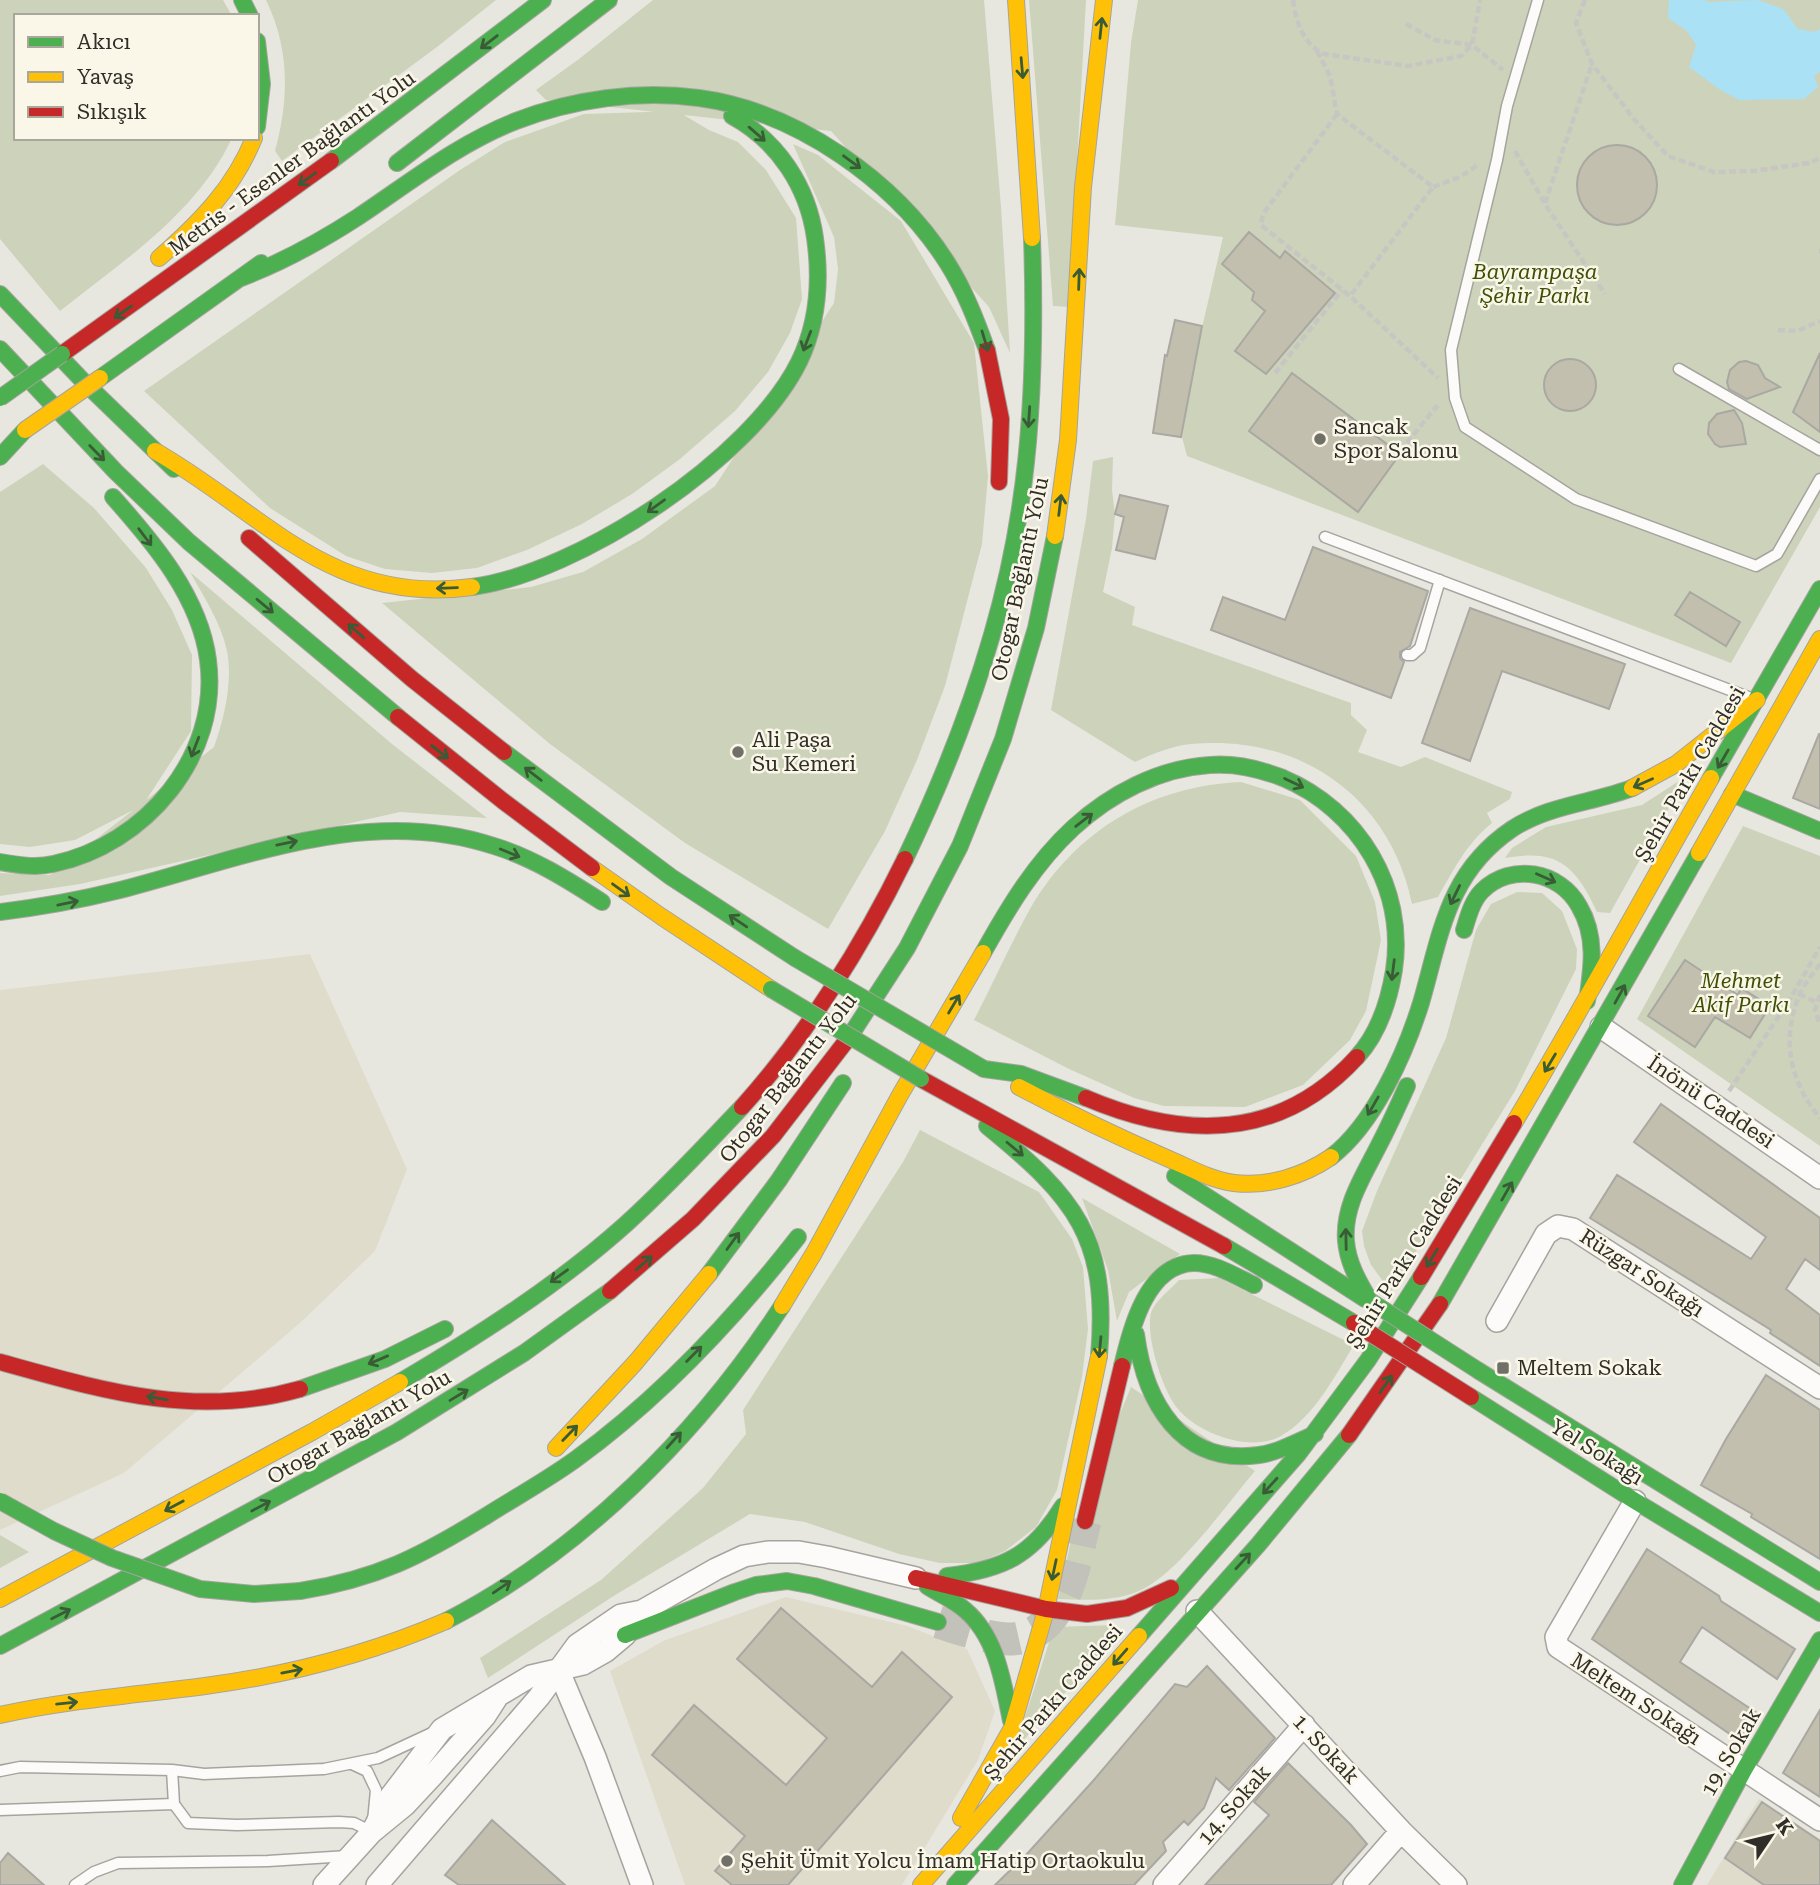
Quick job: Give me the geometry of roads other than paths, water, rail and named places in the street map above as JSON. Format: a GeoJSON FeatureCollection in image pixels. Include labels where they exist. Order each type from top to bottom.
{"type":"FeatureCollection","features":[{"type":"Feature","properties":{"kind":"main road","name":"Metris - Esenler Bağlantı Yolu"},"geometry":{"type":"LineString","coordinates":[[0,398],[307,179],[543,0]]}},
{"type":"Feature","properties":{"kind":"main road"},"geometry":{"type":"LineString","coordinates":[[389,169],[609,0]]}},
{"type":"Feature","properties":{"kind":"main road","name":"Otogar Bağlantı Yolu"},"geometry":{"type":"LineString","coordinates":[[0,1599],[360,1406],[523,1303],[624,1226],[721,1130],[784,1054],[857,948],[916,841],[945,774],[976,685],[1004,583],[1023,493],[1033,351],[1034,269],[1025,99],[1016,0]]}},
{"type":"Feature","properties":{"kind":"main road","name":"Otogar Bağlantı Yolu"},"geometry":{"type":"LineString","coordinates":[[0,1646],[344,1462],[424,1416],[494,1374],[597,1301],[644,1263],[734,1180],[794,1110],[863,1022],[901,961],[958,848],[1001,746],[1021,686],[1059,517],[1074,393],[1082,208],[1104,0]]}},
{"type":"Feature","properties":{"kind":"main road"},"geometry":{"type":"LineString","coordinates":[[259,49],[263,100],[259,118]]}},
{"type":"Feature","properties":{"kind":"main road"},"geometry":{"type":"LineString","coordinates":[[241,278],[284,261],[332,234],[470,143],[520,120],[571,105],[619,98],[653,96],[699,99],[732,105],[783,124],[845,156],[880,183],[909,211],[935,244],[958,281],[980,325],[992,366],[999,399],[1001,430],[998,492]]}},
{"type":"Feature","properties":{"kind":"main road"},"geometry":{"type":"LineString","coordinates":[[155,451],[202,478],[307,553],[339,570],[374,582],[408,589],[479,586],[517,577],[588,546],[645,513],[711,464],[773,403],[792,375],[807,343],[817,312],[820,274],[807,197],[759,134],[699,99]]}},
{"type":"Feature","properties":{"kind":"main road"},"geometry":{"type":"LineString","coordinates":[[152,264],[197,226],[228,191],[246,161],[253,140]]}},
{"type":"Feature","properties":{"kind":"main road"},"geometry":{"type":"LineString","coordinates":[[0,447],[307,230]]}},
{"type":"Feature","properties":{"kind":"main road"},"geometry":{"type":"LineString","coordinates":[[3,288],[27,324],[155,451],[236,526],[412,679],[544,783],[671,877],[795,958],[984,1069],[1111,1135],[1192,1169],[1235,1183],[1265,1183],[1299,1175],[1321,1164],[1344,1146],[1371,1111],[1416,1018],[1452,899],[1468,870],[1492,845],[1543,813],[1645,783],[1688,758],[1757,700]]}},
{"type":"Feature","properties":{"kind":"main road"},"geometry":{"type":"LineString","coordinates":[[62,354],[80,325],[95,310]]}},
{"type":"Feature","properties":{"kind":"main road"},"geometry":{"type":"LineString","coordinates":[[0,349],[116,473],[190,543],[407,726],[622,891],[771,989],[921,1079],[1196,1230],[1354,1323]]}},
{"type":"Feature","properties":{"kind":"main road"},"geometry":{"type":"LineString","coordinates":[[50,404],[55,423],[70,448]]}},
{"type":"Feature","properties":{"kind":"main road"},"geometry":{"type":"LineString","coordinates":[[0,457],[25,430]]}},
{"type":"Feature","properties":{"kind":"main road"},"geometry":{"type":"LineString","coordinates":[[0,862],[25,866],[52,864],[85,855],[131,830],[150,814],[183,775],[197,746],[204,719],[208,695],[208,661],[200,628],[179,586],[154,549],[98,481]]}},
{"type":"Feature","properties":{"kind":"main road","name":"Şehir Parkı Caddesi"},"geometry":{"type":"LineString","coordinates":[[920,1885],[1314,1434],[1368,1360],[1415,1287],[1587,1001],[1630,920],[1820,589]]}},
{"type":"Feature","properties":{"kind":"main road"},"geometry":{"type":"LineString","coordinates":[[976,685],[977,628]]}},
{"type":"Feature","properties":{"kind":"main road"},"geometry":{"type":"LineString","coordinates":[[955,1885],[1258,1545],[1354,1427],[1419,1338],[1503,1198],[1820,639]]}},
{"type":"Feature","properties":{"kind":"main road"},"geometry":{"type":"LineString","coordinates":[[0,1715],[38,1706],[212,1685],[302,1669],[383,1645],[432,1627],[475,1606],[611,1506],[702,1409],[763,1334],[819,1245],[894,1105],[1005,914],[1035,870],[1074,827],[1122,793],[1147,780],[1186,767],[1225,764],[1257,768],[1296,783],[1326,801],[1354,826],[1374,859],[1388,890],[1396,924],[1393,978],[1386,1003],[1363,1051],[1342,1075],[1317,1096],[1292,1110],[1250,1123],[1182,1126],[1143,1119],[1021,1074],[984,1069]]}},
{"type":"Feature","properties":{"kind":"main road"},"geometry":{"type":"LineString","coordinates":[[1732,794],[1820,831]]}},
{"type":"Feature","properties":{"kind":"main road"},"geometry":{"type":"LineString","coordinates":[[0,912],[37,909],[76,901],[138,886],[267,847],[322,835],[399,829],[481,841],[520,857],[583,890],[615,911]]}},
{"type":"Feature","properties":{"kind":"main road"},"geometry":{"type":"LineString","coordinates":[[1458,949],[1469,915],[1480,893],[1506,873],[1531,872],[1560,884],[1578,903],[1590,933],[1593,961],[1587,1001]]}},
{"type":"Feature","properties":{"kind":"main road"},"geometry":{"type":"LineString","coordinates":[[688,954],[771,989]]}},
{"type":"Feature","properties":{"kind":"main road"},"geometry":{"type":"LineString","coordinates":[[444,1541],[542,1461],[590,1413],[671,1321],[805,1141],[856,1062],[875,1029],[901,961]]}},
{"type":"Feature","properties":{"kind":"main road"},"geometry":{"type":"LineString","coordinates":[[1370,1301],[1356,1281],[1346,1249],[1345,1230],[1349,1205],[1414,1071]]}},
{"type":"Feature","properties":{"kind":"main road"},"geometry":{"type":"LineString","coordinates":[[920,1885],[986,1777],[1012,1728],[1046,1610],[1101,1352],[1100,1286],[1092,1249],[1077,1216],[1057,1188],[986,1126],[921,1079]]}},
{"type":"Feature","properties":{"kind":"main road"},"geometry":{"type":"LineString","coordinates":[[821,1205],[894,1105]]}},
{"type":"Feature","properties":{"kind":"main road","name":"Yel Sokağı"},"geometry":{"type":"LineString","coordinates":[[1111,1135],[1479,1371],[1820,1582]]}},
{"type":"Feature","properties":{"kind":"main road"},"geometry":{"type":"LineString","coordinates":[[624,1204],[684,1167]]}},
{"type":"Feature","properties":{"kind":"main road"},"geometry":{"type":"LineString","coordinates":[[0,1501],[54,1531],[112,1558],[201,1589],[254,1594],[300,1591],[357,1580],[398,1565],[444,1541],[519,1496],[587,1450],[663,1385],[721,1328],[768,1276],[806,1225]]}},
{"type":"Feature","properties":{"kind":"main road"},"geometry":{"type":"LineString","coordinates":[[1085,1521],[1135,1320],[1153,1284],[1169,1271],[1192,1263],[1216,1266],[1270,1293],[1354,1323]]}},
{"type":"Feature","properties":{"kind":"main road"},"geometry":{"type":"LineString","coordinates":[[1135,1320],[1137,1352],[1157,1406],[1170,1425],[1200,1449],[1217,1455],[1256,1456],[1314,1434]]}},
{"type":"Feature","properties":{"kind":"main road"},"geometry":{"type":"LineString","coordinates":[[0,1362],[86,1385],[171,1401],[219,1400],[275,1395],[345,1373],[432,1337],[455,1323]]}},
{"type":"Feature","properties":{"kind":"main road","name":"Yel Sokağı"},"geometry":{"type":"LineString","coordinates":[[1354,1323],[1635,1501],[1820,1613]]}},
{"type":"Feature","properties":{"kind":"main road"},"geometry":{"type":"LineString","coordinates":[[916,1578],[975,1574],[998,1568],[1021,1555],[1039,1540],[1055,1520],[1070,1493]]}},
{"type":"Feature","properties":{"kind":"main road"},"geometry":{"type":"LineString","coordinates":[[916,1578],[962,1587],[1046,1610],[1089,1615],[1142,1604],[1174,1587],[1203,1562]]}},
{"type":"Feature","properties":{"kind":"main road"},"geometry":{"type":"LineString","coordinates":[[916,1578],[967,1612],[981,1628],[997,1658],[1007,1694],[1012,1728]]}},
{"type":"Feature","properties":{"kind":"main road"},"geometry":{"type":"LineString","coordinates":[[625,1635],[735,1592],[756,1585],[787,1581],[814,1586],[939,1622]]}},
{"type":"Feature","properties":{"kind":"main road","name":"19. Sokak"},"geometry":{"type":"LineString","coordinates":[[1682,1885],[1744,1770],[1820,1640]]}},
{"type":"Feature","properties":{"kind":"street","name":"İnönü Caddesi"},"geometry":{"type":"LineString","coordinates":[[1601,1027],[1820,1178]]}},
{"type":"Feature","properties":{"kind":"street","name":"Rüzgar Sokağı"},"geometry":{"type":"LineString","coordinates":[[1497,1321],[1546,1234],[1558,1226],[1573,1229],[1820,1388]]}},
{"type":"Feature","properties":{"kind":"street","name":"Meltem Sokağı"},"geometry":{"type":"LineString","coordinates":[[1635,1501],[1556,1637],[1558,1647],[1820,1820]]}},
{"type":"Feature","properties":{"kind":"street"},"geometry":{"type":"LineString","coordinates":[[377,1885],[539,1697],[577,1645],[621,1615],[642,1611],[744,1556],[768,1552],[799,1552],[916,1578]]}},
{"type":"Feature","properties":{"kind":"street"},"geometry":{"type":"LineString","coordinates":[[372,1832],[390,1797],[442,1729],[531,1676],[583,1664],[625,1635],[642,1611]]}},
{"type":"Feature","properties":{"kind":"street","name":"1. Sokak"},"geometry":{"type":"LineString","coordinates":[[1197,1611],[1401,1831],[1456,1885]]}},
{"type":"Feature","properties":{"kind":"street"},"geometry":{"type":"LineString","coordinates":[[558,1669],[595,1757],[642,1885]]}},
{"type":"Feature","properties":{"kind":"street"},"geometry":{"type":"LineString","coordinates":[[324,1885],[372,1832],[405,1805],[433,1775],[485,1716],[497,1697]]}},
{"type":"Feature","properties":{"kind":"street","name":"14. Sokak"},"geometry":{"type":"LineString","coordinates":[[1164,1885],[1304,1725]]}},
{"type":"Feature","properties":{"kind":"street"},"geometry":{"type":"LineString","coordinates":[[1354,1885],[1401,1831]]}},
{"type":"Feature","properties":{"kind":"lane"},"geometry":{"type":"LineString","coordinates":[[1538,0],[1515,80],[1451,350],[1455,398],[1465,427],[1576,499],[1756,566],[1777,554],[1815,499],[1820,479]]}},
{"type":"Feature","properties":{"kind":"lane"},"geometry":{"type":"LineString","coordinates":[[1679,369],[1820,450]]}},
{"type":"Feature","properties":{"kind":"lane"},"geometry":{"type":"LineString","coordinates":[[1325,537],[1757,700]]}},
{"type":"Feature","properties":{"kind":"lane"},"geometry":{"type":"LineString","coordinates":[[1407,655],[1412,655],[1420,648],[1440,580]]}},
{"type":"Feature","properties":{"kind":"lane"},"geometry":{"type":"LineString","coordinates":[[0,1771],[20,1768],[172,1770],[204,1774],[324,1769],[378,1758],[442,1729]]}},
{"type":"Feature","properties":{"kind":"lane"},"geometry":{"type":"LineString","coordinates":[[172,1770],[174,1804],[188,1823],[237,1825],[339,1822],[354,1823],[372,1832],[376,1790],[367,1771],[352,1764]]}},
{"type":"Feature","properties":{"kind":"lane"},"geometry":{"type":"LineString","coordinates":[[0,1810],[174,1804]]}},
{"type":"Feature","properties":{"kind":"lane"},"geometry":{"type":"LineString","coordinates":[[75,1885],[94,1872],[118,1863],[268,1861],[351,1856]]}},
{"type":"Feature","properties":{"kind":"water"},"geometry":{"type":"Polygon","coordinates":[[[1669,0],[1758,0],[1783,9],[1798,29],[1814,32],[1820,29],[1820,72],[1814,76],[1818,87],[1804,99],[1739,100],[1719,89],[1689,67],[1696,45],[1687,31],[1668,18],[1669,0]]]}},
{"type":"Feature","properties":{"kind":"tunnel"},"geometry":{"type":"LineString","coordinates":[[938,1622],[1000,1638],[1019,1638],[1035,1632],[1048,1621],[1066,1590],[1085,1521]]}},
{"type":"Feature","properties":{"kind":"place","name":"Sancak Spor Salonu"},"geometry":{"type":"Point","coordinates":[1320,439]}},
{"type":"Feature","properties":{"kind":"place","name":"Ali Paşa Su Kemeri"},"geometry":{"type":"Point","coordinates":[738,752]}},
{"type":"Feature","properties":{"kind":"place","name":"Meltem Sokak"},"geometry":{"type":"Point","coordinates":[1503,1368]}},
{"type":"Feature","properties":{"kind":"place","name":"Şehit Ümit Yolcu İmam Hatip Ortaokulu"},"geometry":{"type":"Point","coordinates":[727,1861]}},
{"type":"Feature","properties":{"kind":"park label","name":"Bayrampaşa Şehir Parkı"},"geometry":{"type":"Point","coordinates":[1535,284]}},
{"type":"Feature","properties":{"kind":"park label","name":"Mehmet Akif Parkı"},"geometry":{"type":"Point","coordinates":[1741,993]}}]}
